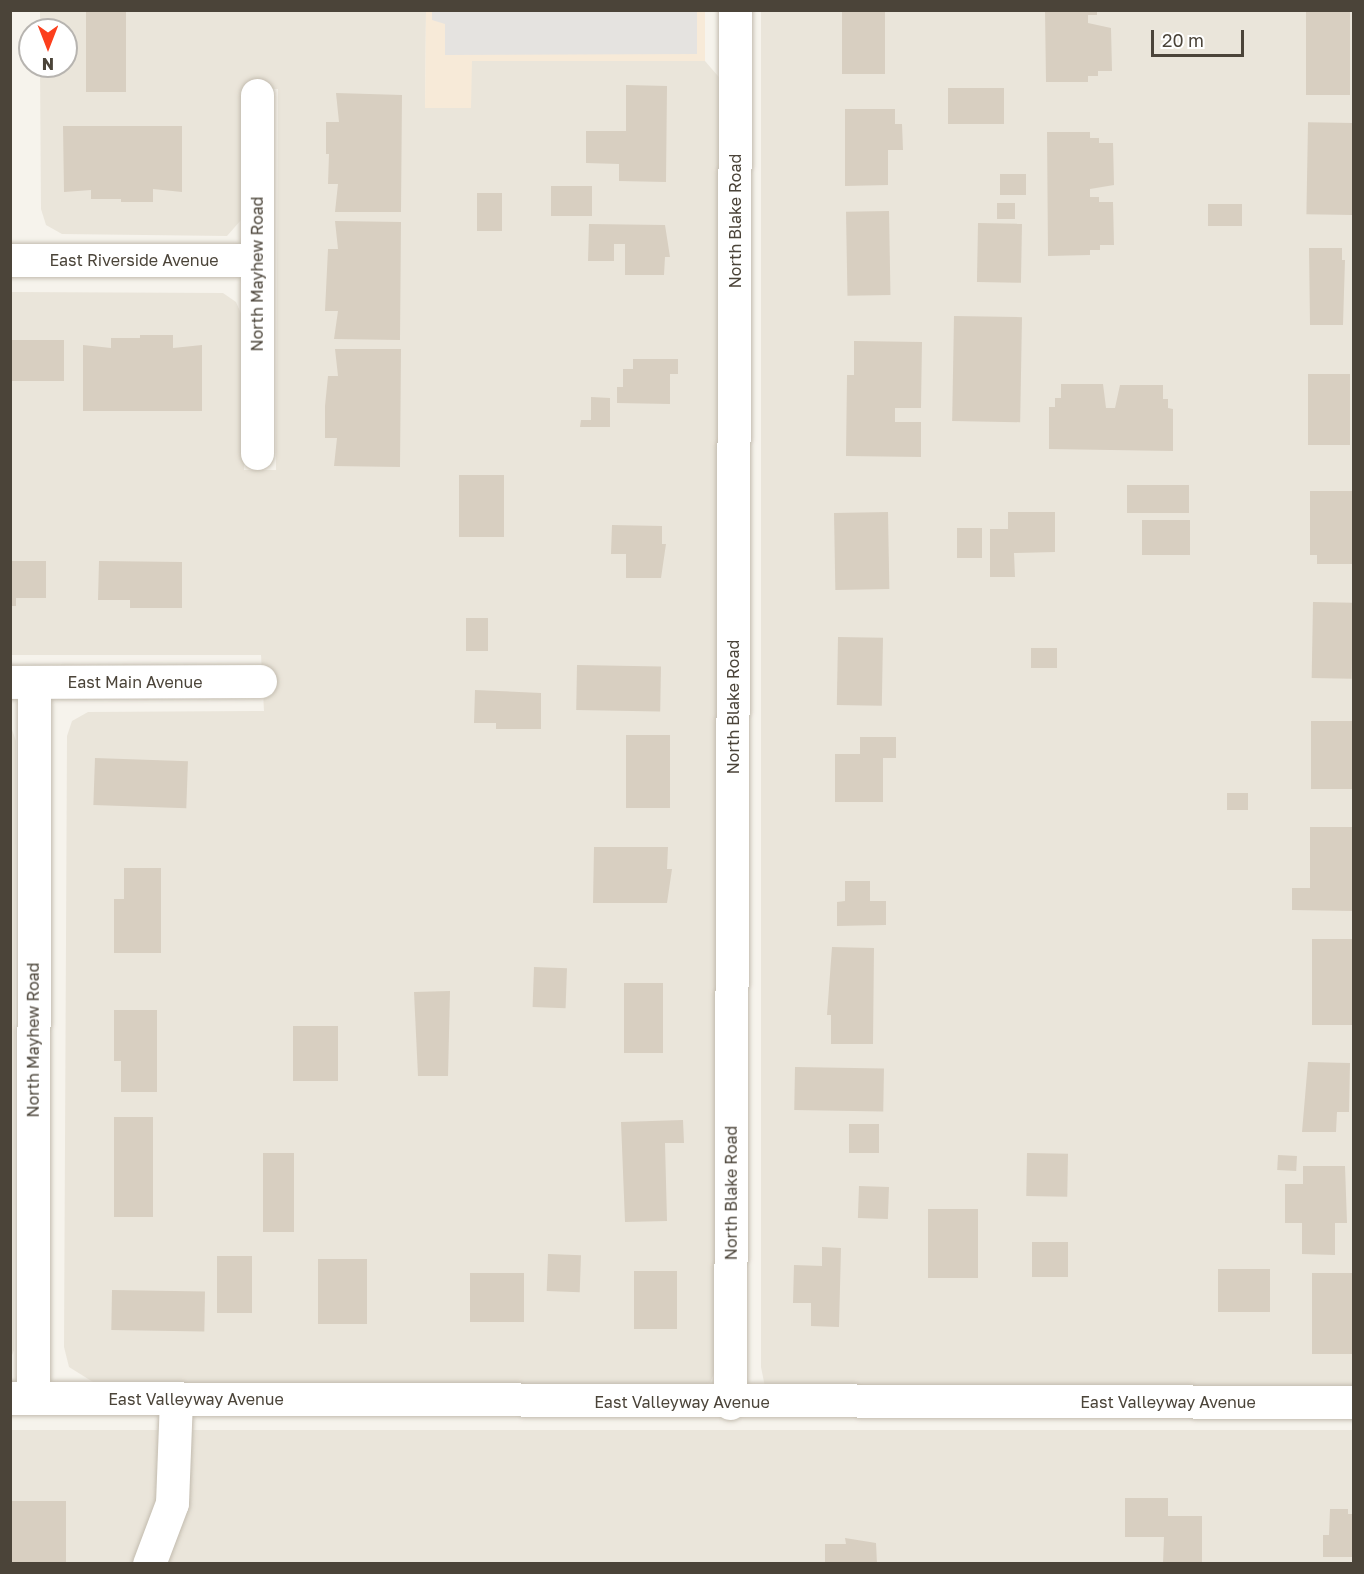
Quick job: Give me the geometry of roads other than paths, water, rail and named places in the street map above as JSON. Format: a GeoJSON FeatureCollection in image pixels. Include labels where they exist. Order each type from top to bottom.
{"type":"FeatureCollection","features":[{"type":"Feature","properties":{"kind":"street","name":"North Blake Road"},"geometry":{"type":"LineString","coordinates":[[730,1403],[735,10]]}},
{"type":"Feature","properties":{"kind":"street","name":"North Mayhew Road"},"geometry":{"type":"LineString","coordinates":[[256,453],[257,94]]}},
{"type":"Feature","properties":{"kind":"street","name":"East Riverside Avenue"},"geometry":{"type":"LineString","coordinates":[[10,260],[256,260]]}},
{"type":"Feature","properties":{"kind":"street","name":"East Main Avenue"},"geometry":{"type":"LineString","coordinates":[[22,682],[260,681]]}},
{"type":"Feature","properties":{"kind":"street","name":"North Mayhew Road"},"geometry":{"type":"LineString","coordinates":[[22,682],[22,1398]]}},
{"type":"Feature","properties":{"kind":"street","name":"East Valleyway Avenue"},"geometry":{"type":"LineString","coordinates":[[22,1398],[730,1403],[1353,1402]]}},
{"type":"Feature","properties":{"kind":"street"},"geometry":{"type":"LineString","coordinates":[[149,1563],[172,1503],[176,1399]]}}]}
